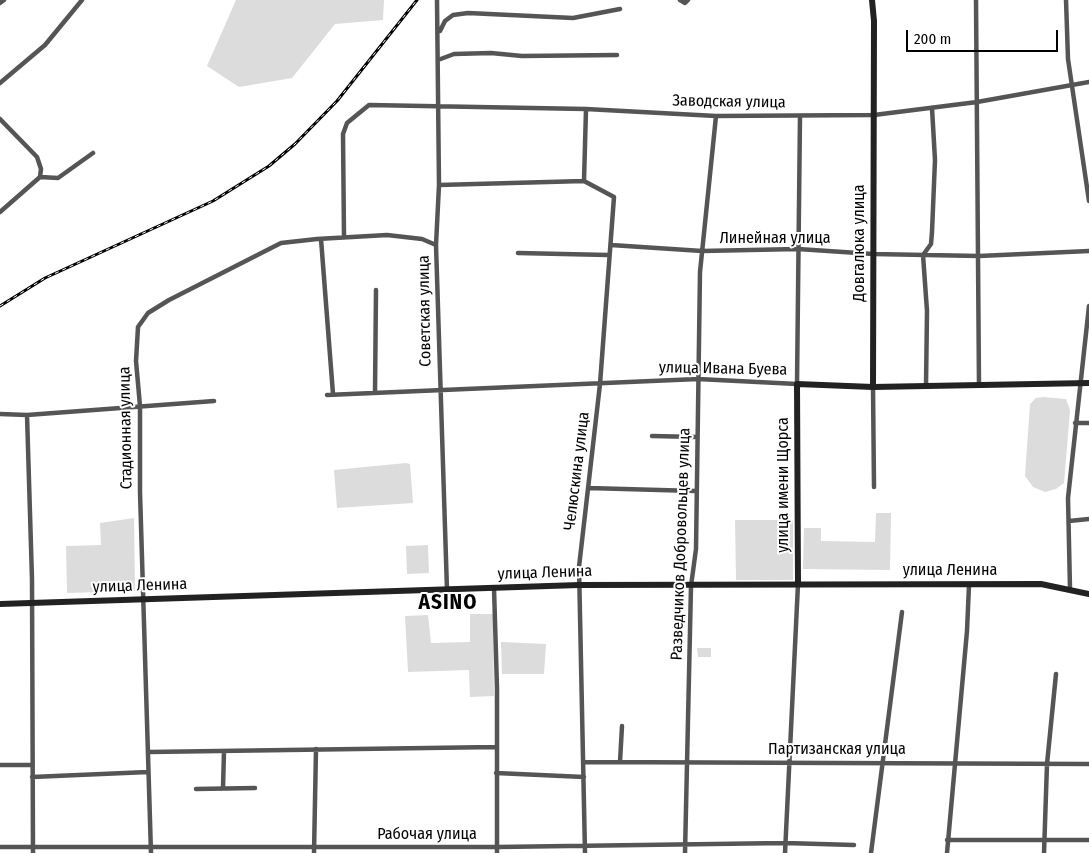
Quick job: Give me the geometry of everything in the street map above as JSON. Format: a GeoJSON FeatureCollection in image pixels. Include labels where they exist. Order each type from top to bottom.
{"type":"FeatureCollection","features":[{"type":"Feature","properties":{"kind":"main road","name":"Довгалюка улица"},"geometry":{"type":"LineString","coordinates":[[872,0],[874,21],[873,386]]}},
{"type":"Feature","properties":{"kind":"main road","name":"улица Ивана Буева"},"geometry":{"type":"LineString","coordinates":[[797,384],[926,386],[1089,383]]}},
{"type":"Feature","properties":{"kind":"main road","name":"улица имени Щорса"},"geometry":{"type":"LineString","coordinates":[[797,384],[798,584]]}},
{"type":"Feature","properties":{"kind":"main road","name":"улица Ленина"},"geometry":{"type":"LineString","coordinates":[[0,604],[579,585],[1041,584],[1089,594]]}},
{"type":"Feature","properties":{"kind":"street"},"geometry":{"type":"LineString","coordinates":[[0,3],[4,0]]}},
{"type":"Feature","properties":{"kind":"street"},"geometry":{"type":"LineString","coordinates":[[0,83],[44,44],[82,0]]}},
{"type":"Feature","properties":{"kind":"street","name":"Советская улица"},"geometry":{"type":"LineString","coordinates":[[437,0],[436,14],[439,32],[437,107],[439,184],[436,245],[439,389],[447,590]]}},
{"type":"Feature","properties":{"kind":"street"},"geometry":{"type":"LineString","coordinates":[[680,0],[685,3],[688,0]]}},
{"type":"Feature","properties":{"kind":"street"},"geometry":{"type":"LineString","coordinates":[[976,0],[979,385]]}},
{"type":"Feature","properties":{"kind":"street"},"geometry":{"type":"LineString","coordinates":[[1066,0],[1067,36],[1072,84],[1089,201]]}},
{"type":"Feature","properties":{"kind":"street"},"geometry":{"type":"LineString","coordinates":[[439,32],[445,21],[452,15],[468,13],[573,18],[620,9]]}},
{"type":"Feature","properties":{"kind":"street"},"geometry":{"type":"LineString","coordinates":[[438,60],[454,54],[491,53],[522,56],[617,55]]}},
{"type":"Feature","properties":{"kind":"street","name":"Заводская улица"},"geometry":{"type":"LineString","coordinates":[[344,238],[343,134],[347,123],[369,105],[586,109],[716,116],[874,115],[977,102],[1089,82]]}},
{"type":"Feature","properties":{"kind":"street"},"geometry":{"type":"LineString","coordinates":[[926,386],[927,311],[923,255],[931,244],[932,232],[935,160],[932,108]]}},
{"type":"Feature","properties":{"kind":"street"},"geometry":{"type":"LineString","coordinates":[[439,184],[584,181],[586,109]]}},
{"type":"Feature","properties":{"kind":"street","name":"Разведчиков Добровольцев улица"},"geometry":{"type":"LineString","coordinates":[[685,853],[691,586],[696,550],[702,251],[716,116]]}},
{"type":"Feature","properties":{"kind":"street","name":"улица имени Щорса"},"geometry":{"type":"LineString","coordinates":[[797,384],[800,116]]}},
{"type":"Feature","properties":{"kind":"street"},"geometry":{"type":"LineString","coordinates":[[0,118],[37,157],[41,169],[40,178]]}},
{"type":"Feature","properties":{"kind":"street"},"geometry":{"type":"LineString","coordinates":[[0,212],[40,178],[58,178],[92,153]]}},
{"type":"Feature","properties":{"kind":"street","name":"Челюскина улица"},"geometry":{"type":"LineString","coordinates":[[584,181],[614,197],[611,245],[608,255],[600,384],[580,558],[585,853]]}},
{"type":"Feature","properties":{"kind":"street","name":"Стадионная улица"},"geometry":{"type":"LineString","coordinates":[[151,850],[137,334],[141,321],[148,313],[185,290],[281,243],[322,238],[387,235],[422,239],[436,245]]}},
{"type":"Feature","properties":{"kind":"street","name":"улица Ивана Буева"},"geometry":{"type":"LineString","coordinates":[[322,238],[330,394],[698,379],[797,384]]}},
{"type":"Feature","properties":{"kind":"street","name":"Линейная улица"},"geometry":{"type":"LineString","coordinates":[[611,245],[702,251],[798,249],[873,254],[979,256],[1089,252]]}},
{"type":"Feature","properties":{"kind":"street"},"geometry":{"type":"LineString","coordinates":[[518,252],[608,255]]}},
{"type":"Feature","properties":{"kind":"street"},"geometry":{"type":"LineString","coordinates":[[375,392],[376,290]]}},
{"type":"Feature","properties":{"kind":"street"},"geometry":{"type":"LineString","coordinates":[[1070,589],[1068,498],[1079,383],[1089,306]]}},
{"type":"Feature","properties":{"kind":"street","name":"Довгалюка улица"},"geometry":{"type":"LineString","coordinates":[[873,386],[874,487]]}},
{"type":"Feature","properties":{"kind":"street"},"geometry":{"type":"LineString","coordinates":[[0,414],[27,415],[214,401]]}},
{"type":"Feature","properties":{"kind":"street"},"geometry":{"type":"LineString","coordinates":[[27,415],[33,853]]}},
{"type":"Feature","properties":{"kind":"street"},"geometry":{"type":"LineString","coordinates":[[1075,423],[1089,423]]}},
{"type":"Feature","properties":{"kind":"street"},"geometry":{"type":"LineString","coordinates":[[652,436],[697,438]]}},
{"type":"Feature","properties":{"kind":"street"},"geometry":{"type":"LineString","coordinates":[[588,488],[696,491]]}},
{"type":"Feature","properties":{"kind":"street"},"geometry":{"type":"LineString","coordinates":[[1069,521],[1089,519]]}},
{"type":"Feature","properties":{"kind":"street","name":"улица имени Щорса"},"geometry":{"type":"LineString","coordinates":[[784,853],[798,584]]}},
{"type":"Feature","properties":{"kind":"street"},"geometry":{"type":"LineString","coordinates":[[947,853],[967,631],[969,585]]}},
{"type":"Feature","properties":{"kind":"street"},"geometry":{"type":"LineString","coordinates":[[494,588],[497,850]]}},
{"type":"Feature","properties":{"kind":"street"},"geometry":{"type":"LineString","coordinates":[[871,853],[902,612]]}},
{"type":"Feature","properties":{"kind":"street"},"geometry":{"type":"LineString","coordinates":[[1044,853],[1046,764],[1056,674]]}},
{"type":"Feature","properties":{"kind":"street"},"geometry":{"type":"LineString","coordinates":[[620,762],[622,726]]}},
{"type":"Feature","properties":{"kind":"street"},"geometry":{"type":"LineString","coordinates":[[149,752],[496,747]]}},
{"type":"Feature","properties":{"kind":"street"},"geometry":{"type":"LineString","coordinates":[[314,850],[316,749]]}},
{"type":"Feature","properties":{"kind":"street"},"geometry":{"type":"LineString","coordinates":[[223,788],[224,751]]}},
{"type":"Feature","properties":{"kind":"street","name":"Партизанская улица"},"geometry":{"type":"LineString","coordinates":[[584,762],[1089,764]]}},
{"type":"Feature","properties":{"kind":"street"},"geometry":{"type":"LineString","coordinates":[[0,765],[32,765]]}},
{"type":"Feature","properties":{"kind":"street"},"geometry":{"type":"LineString","coordinates":[[32,777],[148,772]]}},
{"type":"Feature","properties":{"kind":"street"},"geometry":{"type":"LineString","coordinates":[[496,773],[584,777]]}},
{"type":"Feature","properties":{"kind":"street"},"geometry":{"type":"LineString","coordinates":[[196,789],[255,788]]}},
{"type":"Feature","properties":{"kind":"street"},"geometry":{"type":"LineString","coordinates":[[947,840],[1089,840]]}},
{"type":"Feature","properties":{"kind":"street","name":"Рабочая улица"},"geometry":{"type":"LineString","coordinates":[[0,847],[82,850],[221,851],[497,850],[585,846],[785,843],[854,845]]}},
{"type":"Feature","properties":{"kind":"shaded area"},"geometry":{"type":"Polygon","coordinates":[[[236,0],[384,0],[383,20],[335,24],[292,78],[239,87],[207,66],[236,0]]]}},
{"type":"Feature","properties":{"kind":"shaded area"},"geometry":{"type":"Polygon","coordinates":[[[1036,398],[1066,399],[1070,410],[1064,483],[1056,489],[1045,492],[1033,487],[1025,476],[1030,404],[1036,398]]]}},
{"type":"Feature","properties":{"kind":"shaded area"},"geometry":{"type":"Polygon","coordinates":[[[410,464],[413,503],[337,508],[334,470],[410,464]]]}},
{"type":"Feature","properties":{"kind":"shaded area"},"geometry":{"type":"Polygon","coordinates":[[[876,513],[891,513],[890,570],[803,569],[804,528],[821,528],[821,541],[875,542],[876,513]]]}},
{"type":"Feature","properties":{"kind":"shaded area"},"geometry":{"type":"Polygon","coordinates":[[[134,518],[135,591],[67,593],[66,546],[101,545],[100,523],[134,518]]]}},
{"type":"Feature","properties":{"kind":"shaded area"},"geometry":{"type":"Polygon","coordinates":[[[735,520],[793,520],[793,580],[736,580],[735,520]]]}},
{"type":"Feature","properties":{"kind":"shaded area"},"geometry":{"type":"Polygon","coordinates":[[[428,545],[429,573],[407,574],[406,546],[428,545]]]}},
{"type":"Feature","properties":{"kind":"shaded area"},"geometry":{"type":"Polygon","coordinates":[[[470,614],[493,614],[494,696],[470,697],[469,670],[408,672],[405,616],[428,615],[431,643],[470,642],[470,614]]]}},
{"type":"Feature","properties":{"kind":"shaded area"},"geometry":{"type":"Polygon","coordinates":[[[501,642],[546,644],[544,674],[502,674],[501,642]]]}},
{"type":"Feature","properties":{"kind":"shaded area"},"geometry":{"type":"Polygon","coordinates":[[[697,648],[711,648],[711,657],[698,657],[697,648]]]}},
{"type":"Feature","properties":{"kind":"railway"},"geometry":{"type":"LineString","coordinates":[[0,306],[45,278],[213,201],[269,166],[295,144],[337,101],[417,0]]}},
{"type":"Feature","properties":{"kind":"district","name":"ASINO"},"geometry":{"type":"Point","coordinates":[448,603]}}]}
